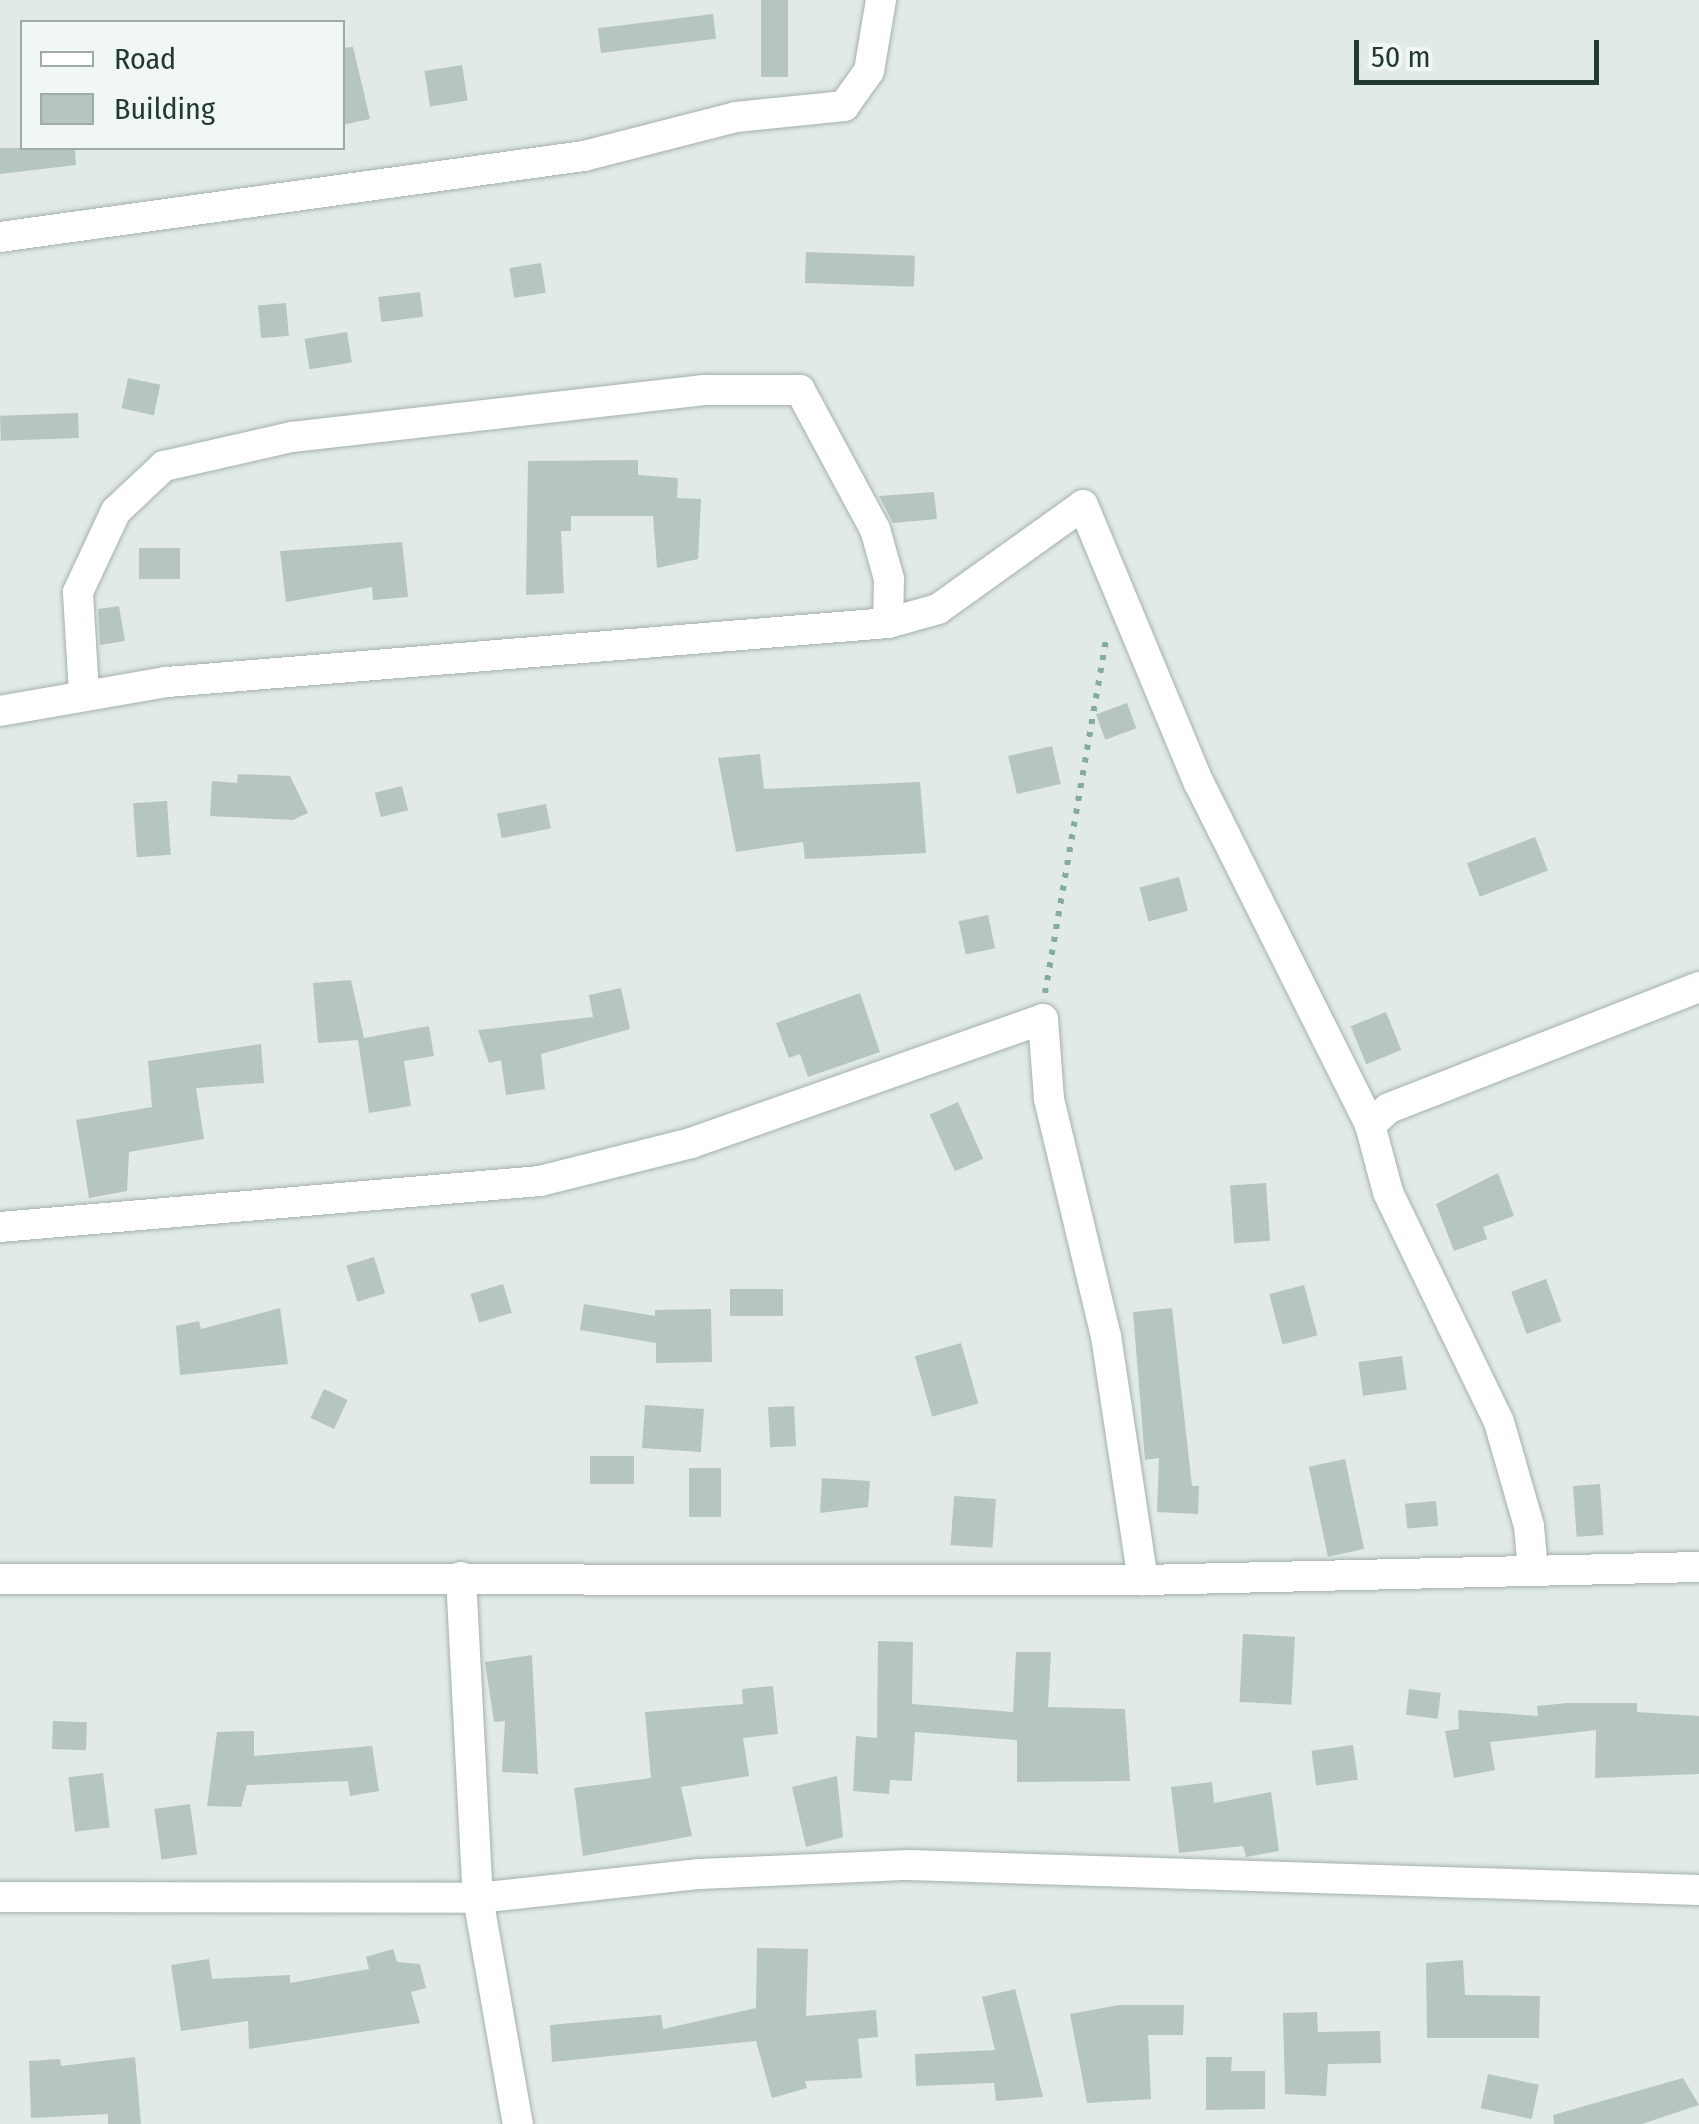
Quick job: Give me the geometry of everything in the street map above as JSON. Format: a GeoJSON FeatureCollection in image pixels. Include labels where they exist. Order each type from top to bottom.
{"type":"FeatureCollection","features":[{"type":"Feature","properties":{"kind":"street"},"geometry":{"type":"LineString","coordinates":[[0,237],[584,156],[736,117],[844,106],[870,71],[881,0]]}},
{"type":"Feature","properties":{"kind":"street"},"geometry":{"type":"LineString","coordinates":[[84,694],[78,592],[116,510],[164,466],[292,437],[704,390],[800,390],[875,529],[889,579],[888,623]]}},
{"type":"Feature","properties":{"kind":"street"},"geometry":{"type":"LineString","coordinates":[[0,711],[84,694],[888,623],[938,609],[1083,505],[1199,783],[1370,1124],[1388,1192],[1499,1422],[1529,1526],[1533,1571]]}},
{"type":"Feature","properties":{"kind":"street"},"geometry":{"type":"LineString","coordinates":[[1370,1124],[1389,1108],[1699,987]]}},
{"type":"Feature","properties":{"kind":"street"},"geometry":{"type":"LineString","coordinates":[[0,1227],[540,1181],[691,1143],[1043,1019],[1049,1100],[1106,1336],[1143,1580]]}},
{"type":"Feature","properties":{"kind":"street"},"geometry":{"type":"LineString","coordinates":[[0,1579],[1143,1580],[1699,1567]]}},
{"type":"Feature","properties":{"kind":"street"},"geometry":{"type":"LineString","coordinates":[[461,1577],[478,1898],[518,2124]]}},
{"type":"Feature","properties":{"kind":"street"},"geometry":{"type":"LineString","coordinates":[[0,1897],[478,1898],[700,1874],[909,1865],[1699,1890]]}},
{"type":"Feature","properties":{"kind":"path"},"geometry":{"type":"LineString","coordinates":[[1043,1019],[1048,943],[1108,630]]}},
{"type":"Feature","properties":{"kind":"building"},"geometry":{"type":"Polygon","coordinates":[[[761,0],[788,0],[788,77],[761,77],[761,0]]]}},
{"type":"Feature","properties":{"kind":"building"},"geometry":{"type":"Polygon","coordinates":[[[713,14],[716,39],[601,53],[598,28],[713,14]]]}},
{"type":"Feature","properties":{"kind":"building"},"geometry":{"type":"Polygon","coordinates":[[[353,47],[370,119],[345,124],[345,48],[353,47]]]}},
{"type":"Feature","properties":{"kind":"building"},"geometry":{"type":"Polygon","coordinates":[[[462,65],[468,101],[430,107],[424,71],[462,65]]]}},
{"type":"Feature","properties":{"kind":"building"},"geometry":{"type":"Polygon","coordinates":[[[0,148],[75,150],[76,165],[0,174],[0,148]]]}},
{"type":"Feature","properties":{"kind":"building"},"geometry":{"type":"Polygon","coordinates":[[[806,252],[915,256],[914,287],[805,283],[806,252]]]}},
{"type":"Feature","properties":{"kind":"building"},"geometry":{"type":"Polygon","coordinates":[[[541,263],[546,293],[514,298],[509,268],[541,263]]]}},
{"type":"Feature","properties":{"kind":"building"},"geometry":{"type":"Polygon","coordinates":[[[420,292],[423,317],[381,322],[378,297],[420,292]]]}},
{"type":"Feature","properties":{"kind":"building"},"geometry":{"type":"Polygon","coordinates":[[[286,303],[289,336],[261,338],[258,305],[286,303]]]}},
{"type":"Feature","properties":{"kind":"building"},"geometry":{"type":"Polygon","coordinates":[[[347,332],[352,363],[309,369],[305,339],[347,332]]]}},
{"type":"Feature","properties":{"kind":"building"},"geometry":{"type":"Polygon","coordinates":[[[128,378],[160,385],[154,415],[122,408],[128,378]]]}},
{"type":"Feature","properties":{"kind":"building"},"geometry":{"type":"Polygon","coordinates":[[[78,413],[79,438],[1,441],[0,416],[78,413]]]}},
{"type":"Feature","properties":{"kind":"building"},"geometry":{"type":"Polygon","coordinates":[[[638,460],[638,475],[678,478],[677,498],[701,499],[698,559],[657,568],[653,516],[571,516],[571,531],[561,531],[564,593],[526,595],[528,461],[638,460]]]}},
{"type":"Feature","properties":{"kind":"building"},"geometry":{"type":"Polygon","coordinates":[[[934,492],[937,519],[893,523],[879,496],[934,492]]]}},
{"type":"Feature","properties":{"kind":"building"},"geometry":{"type":"Polygon","coordinates":[[[402,542],[408,597],[373,600],[372,587],[286,602],[280,551],[402,542]]]}},
{"type":"Feature","properties":{"kind":"building"},"geometry":{"type":"Polygon","coordinates":[[[139,548],[180,548],[180,579],[139,579],[139,548]]]}},
{"type":"Feature","properties":{"kind":"building"},"geometry":{"type":"Polygon","coordinates":[[[119,606],[125,641],[100,645],[98,609],[119,606]]]}},
{"type":"Feature","properties":{"kind":"building"},"geometry":{"type":"Polygon","coordinates":[[[1127,703],[1136,728],[1105,740],[1096,714],[1127,703]]]}},
{"type":"Feature","properties":{"kind":"building"},"geometry":{"type":"Polygon","coordinates":[[[1052,746],[1061,784],[1017,794],[1008,756],[1052,746]]]}},
{"type":"Feature","properties":{"kind":"building"},"geometry":{"type":"Polygon","coordinates":[[[760,754],[764,789],[920,782],[926,853],[805,859],[803,842],[736,852],[718,758],[760,754]]]}},
{"type":"Feature","properties":{"kind":"building"},"geometry":{"type":"Polygon","coordinates":[[[238,774],[290,776],[308,813],[293,820],[210,816],[212,781],[237,783],[238,774]]]}},
{"type":"Feature","properties":{"kind":"building"},"geometry":{"type":"Polygon","coordinates":[[[402,786],[408,810],[381,817],[375,793],[402,786]]]}},
{"type":"Feature","properties":{"kind":"building"},"geometry":{"type":"Polygon","coordinates":[[[167,801],[171,855],[137,857],[133,803],[167,801]]]}},
{"type":"Feature","properties":{"kind":"building"},"geometry":{"type":"Polygon","coordinates":[[[546,804],[551,829],[502,838],[497,814],[546,804]]]}},
{"type":"Feature","properties":{"kind":"building"},"geometry":{"type":"Polygon","coordinates":[[[1535,837],[1548,871],[1480,897],[1467,863],[1535,837]]]}},
{"type":"Feature","properties":{"kind":"building"},"geometry":{"type":"Polygon","coordinates":[[[1179,877],[1188,911],[1148,921],[1139,888],[1179,877]]]}},
{"type":"Feature","properties":{"kind":"building"},"geometry":{"type":"Polygon","coordinates":[[[988,915],[995,948],[966,954],[959,921],[988,915]]]}},
{"type":"Feature","properties":{"kind":"building"},"geometry":{"type":"Polygon","coordinates":[[[351,980],[364,1038],[429,1026],[434,1056],[404,1061],[411,1106],[369,1113],[358,1040],[318,1043],[313,983],[351,980]]]}},
{"type":"Feature","properties":{"kind":"building"},"geometry":{"type":"Polygon","coordinates":[[[621,988],[630,1029],[541,1054],[545,1089],[506,1095],[501,1060],[489,1063],[478,1030],[593,1017],[589,995],[621,988]]]}},
{"type":"Feature","properties":{"kind":"building"},"geometry":{"type":"Polygon","coordinates":[[[860,993],[880,1052],[808,1077],[800,1054],[789,1058],[776,1023],[860,993]]]}},
{"type":"Feature","properties":{"kind":"building"},"geometry":{"type":"Polygon","coordinates":[[[1386,1012],[1401,1050],[1366,1064],[1351,1026],[1386,1012]]]}},
{"type":"Feature","properties":{"kind":"building"},"geometry":{"type":"Polygon","coordinates":[[[261,1044],[264,1083],[196,1088],[204,1139],[129,1152],[127,1191],[89,1198],[76,1120],[152,1107],[148,1061],[261,1044]]]}},
{"type":"Feature","properties":{"kind":"building"},"geometry":{"type":"Polygon","coordinates":[[[958,1102],[983,1159],[955,1171],[930,1115],[958,1102]]]}},
{"type":"Feature","properties":{"kind":"building"},"geometry":{"type":"Polygon","coordinates":[[[1498,1173],[1514,1216],[1483,1227],[1487,1239],[1454,1251],[1436,1204],[1498,1173]]]}},
{"type":"Feature","properties":{"kind":"building"},"geometry":{"type":"Polygon","coordinates":[[[1266,1183],[1270,1241],[1234,1243],[1230,1186],[1266,1183]]]}},
{"type":"Feature","properties":{"kind":"building"},"geometry":{"type":"Polygon","coordinates":[[[374,1257],[385,1293],[357,1302],[346,1265],[374,1257]]]}},
{"type":"Feature","properties":{"kind":"building"},"geometry":{"type":"Polygon","coordinates":[[[1546,1279],[1561,1321],[1527,1334],[1511,1292],[1546,1279]]]}},
{"type":"Feature","properties":{"kind":"building"},"geometry":{"type":"Polygon","coordinates":[[[503,1284],[512,1313],[479,1323],[470,1294],[503,1284]]]}},
{"type":"Feature","properties":{"kind":"building"},"geometry":{"type":"Polygon","coordinates":[[[1304,1285],[1317,1335],[1283,1345],[1269,1294],[1304,1285]]]}},
{"type":"Feature","properties":{"kind":"building"},"geometry":{"type":"Polygon","coordinates":[[[730,1289],[783,1289],[783,1316],[730,1316],[730,1289]]]}},
{"type":"Feature","properties":{"kind":"building"},"geometry":{"type":"Polygon","coordinates":[[[584,1304],[655,1316],[655,1310],[711,1309],[712,1362],[656,1363],[656,1343],[580,1330],[584,1304]]]}},
{"type":"Feature","properties":{"kind":"building"},"geometry":{"type":"Polygon","coordinates":[[[280,1308],[288,1364],[180,1375],[176,1326],[199,1321],[201,1329],[280,1308]]]}},
{"type":"Feature","properties":{"kind":"building"},"geometry":{"type":"Polygon","coordinates":[[[1172,1308],[1192,1486],[1199,1486],[1198,1514],[1157,1512],[1159,1458],[1145,1460],[1133,1312],[1172,1308]]]}},
{"type":"Feature","properties":{"kind":"building"},"geometry":{"type":"Polygon","coordinates":[[[961,1343],[978,1404],[932,1417],[915,1356],[961,1343]]]}},
{"type":"Feature","properties":{"kind":"building"},"geometry":{"type":"Polygon","coordinates":[[[1402,1356],[1407,1390],[1363,1396],[1358,1362],[1402,1356]]]}},
{"type":"Feature","properties":{"kind":"building"},"geometry":{"type":"Polygon","coordinates":[[[324,1389],[348,1400],[334,1429],[310,1418],[324,1389]]]}},
{"type":"Feature","properties":{"kind":"building"},"geometry":{"type":"Polygon","coordinates":[[[645,1405],[704,1409],[701,1452],[642,1448],[645,1405]]]}},
{"type":"Feature","properties":{"kind":"building"},"geometry":{"type":"Polygon","coordinates":[[[794,1406],[796,1446],[770,1447],[768,1407],[794,1406]]]}},
{"type":"Feature","properties":{"kind":"building"},"geometry":{"type":"Polygon","coordinates":[[[590,1456],[634,1456],[634,1484],[590,1484],[590,1456]]]}},
{"type":"Feature","properties":{"kind":"building"},"geometry":{"type":"Polygon","coordinates":[[[1345,1459],[1364,1549],[1328,1557],[1309,1467],[1345,1459]]]}},
{"type":"Feature","properties":{"kind":"building"},"geometry":{"type":"Polygon","coordinates":[[[689,1468],[721,1468],[721,1517],[689,1517],[689,1468]]]}},
{"type":"Feature","properties":{"kind":"building"},"geometry":{"type":"Polygon","coordinates":[[[822,1478],[870,1481],[868,1507],[820,1513],[822,1478]]]}},
{"type":"Feature","properties":{"kind":"building"},"geometry":{"type":"Polygon","coordinates":[[[1600,1484],[1604,1535],[1577,1537],[1573,1486],[1600,1484]]]}},
{"type":"Feature","properties":{"kind":"building"},"geometry":{"type":"Polygon","coordinates":[[[954,1496],[996,1499],[992,1548],[951,1545],[954,1496]]]}},
{"type":"Feature","properties":{"kind":"building"},"geometry":{"type":"Polygon","coordinates":[[[1436,1501],[1438,1526],[1407,1529],[1405,1504],[1436,1501]]]}},
{"type":"Feature","properties":{"kind":"building"},"geometry":{"type":"Polygon","coordinates":[[[1243,1634],[1295,1637],[1291,1705],[1239,1702],[1243,1634]]]}},
{"type":"Feature","properties":{"kind":"building"},"geometry":{"type":"Polygon","coordinates":[[[878,1641],[913,1642],[912,1704],[1013,1712],[1016,1652],[1051,1652],[1048,1707],[1125,1709],[1130,1781],[1017,1782],[1017,1740],[915,1732],[912,1781],[890,1780],[889,1794],[853,1791],[856,1736],[877,1738],[878,1641]]]}},
{"type":"Feature","properties":{"kind":"building"},"geometry":{"type":"Polygon","coordinates":[[[532,1655],[538,1774],[502,1772],[505,1721],[494,1722],[485,1662],[532,1655]]]}},
{"type":"Feature","properties":{"kind":"building"},"geometry":{"type":"Polygon","coordinates":[[[773,1686],[778,1734],[743,1738],[749,1776],[681,1787],[692,1836],[583,1856],[574,1788],[651,1778],[645,1712],[743,1704],[742,1689],[773,1686]]]}},
{"type":"Feature","properties":{"kind":"building"},"geometry":{"type":"Polygon","coordinates":[[[1409,1689],[1441,1693],[1438,1719],[1406,1715],[1409,1689]]]}},
{"type":"Feature","properties":{"kind":"building"},"geometry":{"type":"Polygon","coordinates":[[[1637,1703],[1637,1712],[1699,1716],[1699,1774],[1595,1778],[1596,1730],[1490,1742],[1495,1770],[1454,1778],[1445,1731],[1459,1729],[1458,1710],[1538,1716],[1537,1706],[1637,1703]]]}},
{"type":"Feature","properties":{"kind":"building"},"geometry":{"type":"Polygon","coordinates":[[[53,1721],[87,1722],[86,1750],[52,1749],[53,1721]]]}},
{"type":"Feature","properties":{"kind":"building"},"geometry":{"type":"Polygon","coordinates":[[[254,1731],[254,1756],[372,1746],[379,1791],[350,1796],[348,1781],[247,1785],[241,1807],[207,1806],[217,1732],[254,1731]]]}},
{"type":"Feature","properties":{"kind":"building"},"geometry":{"type":"Polygon","coordinates":[[[1353,1745],[1358,1780],[1316,1786],[1311,1751],[1353,1745]]]}},
{"type":"Feature","properties":{"kind":"building"},"geometry":{"type":"Polygon","coordinates":[[[103,1773],[110,1828],[75,1832],[68,1777],[103,1773]]]}},
{"type":"Feature","properties":{"kind":"building"},"geometry":{"type":"Polygon","coordinates":[[[837,1776],[843,1837],[806,1847],[792,1787],[837,1776]]]}},
{"type":"Feature","properties":{"kind":"building"},"geometry":{"type":"Polygon","coordinates":[[[1212,1782],[1214,1803],[1271,1792],[1279,1851],[1246,1857],[1243,1846],[1179,1853],[1171,1787],[1212,1782]]]}},
{"type":"Feature","properties":{"kind":"building"},"geometry":{"type":"Polygon","coordinates":[[[190,1804],[197,1855],[161,1860],[154,1809],[190,1804]]]}},
{"type":"Feature","properties":{"kind":"building"},"geometry":{"type":"Polygon","coordinates":[[[757,1948],[808,1949],[806,2016],[876,2010],[878,2037],[858,2039],[862,2078],[805,2081],[807,2088],[772,2098],[756,2041],[552,2062],[550,2025],[661,2015],[663,2029],[756,2008],[757,1948]]]}},
{"type":"Feature","properties":{"kind":"building"},"geometry":{"type":"Polygon","coordinates":[[[393,1949],[397,1962],[420,1964],[426,1988],[411,1992],[420,2023],[249,2049],[248,2021],[181,2031],[171,1965],[209,1959],[212,1979],[290,1975],[290,1983],[369,1969],[366,1957],[393,1949]]]}},
{"type":"Feature","properties":{"kind":"building"},"geometry":{"type":"Polygon","coordinates":[[[1463,1960],[1465,1995],[1540,1996],[1539,2038],[1427,2038],[1426,1963],[1463,1960]]]}},
{"type":"Feature","properties":{"kind":"building"},"geometry":{"type":"Polygon","coordinates":[[[1015,1989],[1043,2097],[996,2101],[994,2083],[916,2086],[915,2054],[995,2050],[982,1997],[1015,1989]]]}},
{"type":"Feature","properties":{"kind":"building"},"geometry":{"type":"Polygon","coordinates":[[[1119,2005],[1184,2005],[1183,2035],[1148,2035],[1151,2099],[1087,2103],[1070,2014],[1119,2005]]]}},
{"type":"Feature","properties":{"kind":"building"},"geometry":{"type":"Polygon","coordinates":[[[1317,2012],[1318,2032],[1380,2031],[1381,2063],[1328,2064],[1326,2096],[1285,2094],[1283,2013],[1317,2012]]]}},
{"type":"Feature","properties":{"kind":"building"},"geometry":{"type":"Polygon","coordinates":[[[135,2057],[141,2124],[108,2124],[108,2114],[31,2118],[29,2061],[60,2059],[61,2066],[135,2057]]]}},
{"type":"Feature","properties":{"kind":"building"},"geometry":{"type":"Polygon","coordinates":[[[1206,2057],[1232,2057],[1231,2071],[1265,2071],[1265,2109],[1206,2110],[1206,2057]]]}},
{"type":"Feature","properties":{"kind":"building"},"geometry":{"type":"Polygon","coordinates":[[[1488,2074],[1539,2085],[1532,2119],[1481,2108],[1488,2074]]]}},
{"type":"Feature","properties":{"kind":"building"},"geometry":{"type":"Polygon","coordinates":[[[1683,2078],[1699,2105],[1642,2124],[1554,2124],[1553,2115],[1683,2078]]]}}]}
